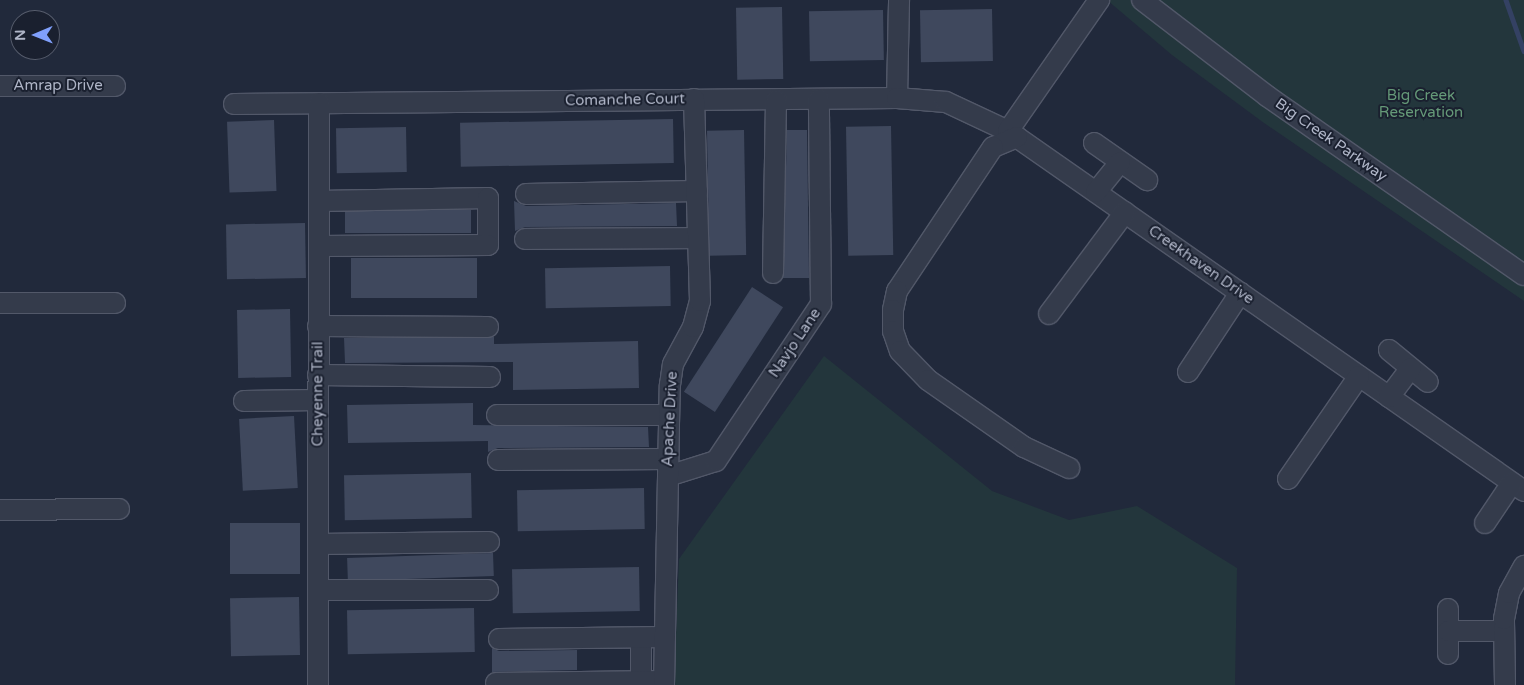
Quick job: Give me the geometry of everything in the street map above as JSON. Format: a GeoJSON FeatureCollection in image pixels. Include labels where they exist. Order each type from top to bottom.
{"type":"FeatureCollection","features":[{"type":"Feature","properties":{"kind":"street"},"geometry":{"type":"LineString","coordinates":[[897,98],[899,0]]}},
{"type":"Feature","properties":{"kind":"street"},"geometry":{"type":"LineString","coordinates":[[1070,468],[1024,447],[928,380],[900,352],[893,331],[892,310],[897,291],[993,147],[1012,134],[1099,0]]}},
{"type":"Feature","properties":{"kind":"street","name":"Big Creek Parkway"},"geometry":{"type":"LineString","coordinates":[[1142,0],[1267,96],[1524,274]]}},
{"type":"Feature","properties":{"kind":"street","name":"Amrap Drive"},"geometry":{"type":"LineString","coordinates":[[0,86],[116,86]]}},
{"type":"Feature","properties":{"kind":"street","name":"Comanche Court"},"geometry":{"type":"LineString","coordinates":[[234,104],[897,98],[946,102],[1012,134]]}},
{"type":"Feature","properties":{"kind":"street","name":"Apache Drive"},"geometry":{"type":"LineString","coordinates":[[664,683],[669,415],[673,364],[693,327],[700,300],[694,99]]}},
{"type":"Feature","properties":{"kind":"street","name":"Navjo Lane"},"geometry":{"type":"LineString","coordinates":[[498,460],[668,468],[716,461],[822,304],[819,99]]}},
{"type":"Feature","properties":{"kind":"street"},"geometry":{"type":"LineString","coordinates":[[773,273],[776,100]]}},
{"type":"Feature","properties":{"kind":"street","name":"Cheyenne Trail"},"geometry":{"type":"LineString","coordinates":[[318,685],[319,103]]}},
{"type":"Feature","properties":{"kind":"street","name":"Creekhaven Drive"},"geometry":{"type":"LineString","coordinates":[[1012,134],[1358,376],[1519,483]]}},
{"type":"Feature","properties":{"kind":"street"},"geometry":{"type":"LineString","coordinates":[[1094,143],[1147,180]]}},
{"type":"Feature","properties":{"kind":"street"},"geometry":{"type":"LineString","coordinates":[[1096,192],[1120,162]]}},
{"type":"Feature","properties":{"kind":"street"},"geometry":{"type":"LineString","coordinates":[[526,194],[697,191]]}},
{"type":"Feature","properties":{"kind":"street"},"geometry":{"type":"LineString","coordinates":[[319,201],[488,198],[488,245],[319,246]]}},
{"type":"Feature","properties":{"kind":"street"},"geometry":{"type":"LineString","coordinates":[[1049,314],[1125,212]]}},
{"type":"Feature","properties":{"kind":"street"},"geometry":{"type":"LineString","coordinates":[[525,240],[698,238]]}},
{"type":"Feature","properties":{"kind":"street"},"geometry":{"type":"LineString","coordinates":[[1188,372],[1240,293]]}},
{"type":"Feature","properties":{"kind":"street"},"geometry":{"type":"LineString","coordinates":[[0,303],[115,303]]}},
{"type":"Feature","properties":{"kind":"street"},"geometry":{"type":"LineString","coordinates":[[318,326],[488,327]]}},
{"type":"Feature","properties":{"kind":"street"},"geometry":{"type":"LineString","coordinates":[[1388,350],[1428,382]]}},
{"type":"Feature","properties":{"kind":"street"},"geometry":{"type":"LineString","coordinates":[[1389,397],[1411,368]]}},
{"type":"Feature","properties":{"kind":"street"},"geometry":{"type":"LineString","coordinates":[[318,375],[490,377]]}},
{"type":"Feature","properties":{"kind":"street"},"geometry":{"type":"LineString","coordinates":[[1288,479],[1358,376]]}},
{"type":"Feature","properties":{"kind":"street"},"geometry":{"type":"LineString","coordinates":[[244,401],[318,400]]}},
{"type":"Feature","properties":{"kind":"street"},"geometry":{"type":"LineString","coordinates":[[497,415],[669,415]]}},
{"type":"Feature","properties":{"kind":"street"},"geometry":{"type":"LineString","coordinates":[[1485,523],[1519,483]]}},
{"type":"Feature","properties":{"kind":"street"},"geometry":{"type":"LineString","coordinates":[[0,510],[119,509]]}},
{"type":"Feature","properties":{"kind":"street"},"geometry":{"type":"LineString","coordinates":[[318,544],[489,542]]}},
{"type":"Feature","properties":{"kind":"street"},"geometry":{"type":"LineString","coordinates":[[1505,685],[1504,631],[1509,593],[1524,566]]}},
{"type":"Feature","properties":{"kind":"street"},"geometry":{"type":"LineString","coordinates":[[318,590],[488,590]]}},
{"type":"Feature","properties":{"kind":"street"},"geometry":{"type":"LineString","coordinates":[[1448,609],[1448,654]]}},
{"type":"Feature","properties":{"kind":"street"},"geometry":{"type":"LineString","coordinates":[[1448,631],[1504,631]]}},
{"type":"Feature","properties":{"kind":"street"},"geometry":{"type":"LineString","coordinates":[[641,638],[641,681]]}},
{"type":"Feature","properties":{"kind":"street"},"geometry":{"type":"LineString","coordinates":[[498,639],[664,638]]}},
{"type":"Feature","properties":{"kind":"street"},"geometry":{"type":"LineString","coordinates":[[496,683],[641,681],[664,683]]}},
{"type":"Feature","properties":{"kind":"green space","name":"Big Creek Reservation"},"geometry":{"type":"Polygon","coordinates":[[[1107,0],[1524,0],[1524,301],[1264,123],[1172,55],[1107,0]]]}},
{"type":"Feature","properties":{"kind":"green space"},"geometry":{"type":"Polygon","coordinates":[[[824,356],[992,491],[1069,520],[1137,506],[1237,568],[1235,685],[674,685],[679,559],[824,356]]]}},
{"type":"Feature","properties":{"kind":"building"},"geometry":{"type":"Polygon","coordinates":[[[782,7],[783,79],[737,80],[736,8],[782,7]]]}},
{"type":"Feature","properties":{"kind":"building"},"geometry":{"type":"Polygon","coordinates":[[[992,9],[993,61],[921,62],[920,10],[992,9]]]}},
{"type":"Feature","properties":{"kind":"building"},"geometry":{"type":"Polygon","coordinates":[[[883,10],[884,60],[810,61],[809,11],[883,10]]]}},
{"type":"Feature","properties":{"kind":"building"},"geometry":{"type":"Polygon","coordinates":[[[673,119],[674,163],[461,167],[460,123],[673,119]]]}},
{"type":"Feature","properties":{"kind":"building"},"geometry":{"type":"Polygon","coordinates":[[[274,120],[276,191],[230,193],[227,122],[274,120]]]}},
{"type":"Feature","properties":{"kind":"building"},"geometry":{"type":"Polygon","coordinates":[[[891,126],[893,255],[848,256],[846,127],[891,126]]]}},
{"type":"Feature","properties":{"kind":"building"},"geometry":{"type":"Polygon","coordinates":[[[406,127],[407,172],[337,173],[336,128],[406,127]]]}},
{"type":"Feature","properties":{"kind":"building"},"geometry":{"type":"Polygon","coordinates":[[[744,130],[746,255],[709,256],[707,131],[744,130]]]}},
{"type":"Feature","properties":{"kind":"building"},"geometry":{"type":"Polygon","coordinates":[[[787,130],[807,130],[809,278],[783,278],[787,130]]]}},
{"type":"Feature","properties":{"kind":"building"},"geometry":{"type":"Polygon","coordinates":[[[514,201],[526,206],[676,203],[677,226],[525,227],[515,231],[514,201]]]}},
{"type":"Feature","properties":{"kind":"building"},"geometry":{"type":"Polygon","coordinates":[[[345,210],[471,210],[471,233],[345,233],[345,210]]]}},
{"type":"Feature","properties":{"kind":"building"},"geometry":{"type":"Polygon","coordinates":[[[305,223],[306,278],[227,279],[226,224],[305,223]]]}},
{"type":"Feature","properties":{"kind":"building"},"geometry":{"type":"Polygon","coordinates":[[[351,258],[477,258],[477,298],[351,298],[351,258]]]}},
{"type":"Feature","properties":{"kind":"building"},"geometry":{"type":"Polygon","coordinates":[[[670,266],[671,306],[546,308],[545,268],[670,266]]]}},
{"type":"Feature","properties":{"kind":"building"},"geometry":{"type":"Polygon","coordinates":[[[752,287],[783,307],[715,412],[684,392],[752,287]]]}},
{"type":"Feature","properties":{"kind":"building"},"geometry":{"type":"Polygon","coordinates":[[[290,309],[291,377],[238,378],[237,310],[290,309]]]}},
{"type":"Feature","properties":{"kind":"building"},"geometry":{"type":"Polygon","coordinates":[[[494,337],[494,344],[638,341],[639,388],[513,390],[513,362],[345,363],[344,338],[494,337]]]}},
{"type":"Feature","properties":{"kind":"building"},"geometry":{"type":"Polygon","coordinates":[[[473,403],[473,425],[648,427],[649,447],[498,448],[488,452],[488,441],[348,443],[347,405],[473,403]]]}},
{"type":"Feature","properties":{"kind":"building"},"geometry":{"type":"Polygon","coordinates":[[[294,416],[298,488],[243,491],[239,419],[294,416]]]}},
{"type":"Feature","properties":{"kind":"building"},"geometry":{"type":"Polygon","coordinates":[[[471,473],[472,518],[345,520],[344,475],[471,473]]]}},
{"type":"Feature","properties":{"kind":"building"},"geometry":{"type":"Polygon","coordinates":[[[644,488],[645,529],[518,531],[517,490],[644,488]]]}},
{"type":"Feature","properties":{"kind":"building"},"geometry":{"type":"Polygon","coordinates":[[[230,523],[300,523],[300,574],[230,574],[230,523]]]}},
{"type":"Feature","properties":{"kind":"building"},"geometry":{"type":"Polygon","coordinates":[[[493,553],[494,576],[348,581],[347,558],[493,553]]]}},
{"type":"Feature","properties":{"kind":"building"},"geometry":{"type":"Polygon","coordinates":[[[639,567],[640,611],[513,613],[512,569],[639,567]]]}},
{"type":"Feature","properties":{"kind":"building"},"geometry":{"type":"Polygon","coordinates":[[[299,597],[300,655],[231,656],[230,598],[299,597]]]}},
{"type":"Feature","properties":{"kind":"building"},"geometry":{"type":"Polygon","coordinates":[[[474,608],[475,652],[348,654],[347,610],[474,608]]]}},
{"type":"Feature","properties":{"kind":"building"},"geometry":{"type":"Polygon","coordinates":[[[492,648],[499,651],[577,650],[577,670],[492,672],[492,648]]]}},
{"type":"Feature","properties":{"kind":"waterway"},"geometry":{"type":"LineString","coordinates":[[1506,0],[1524,51]]}}]}
